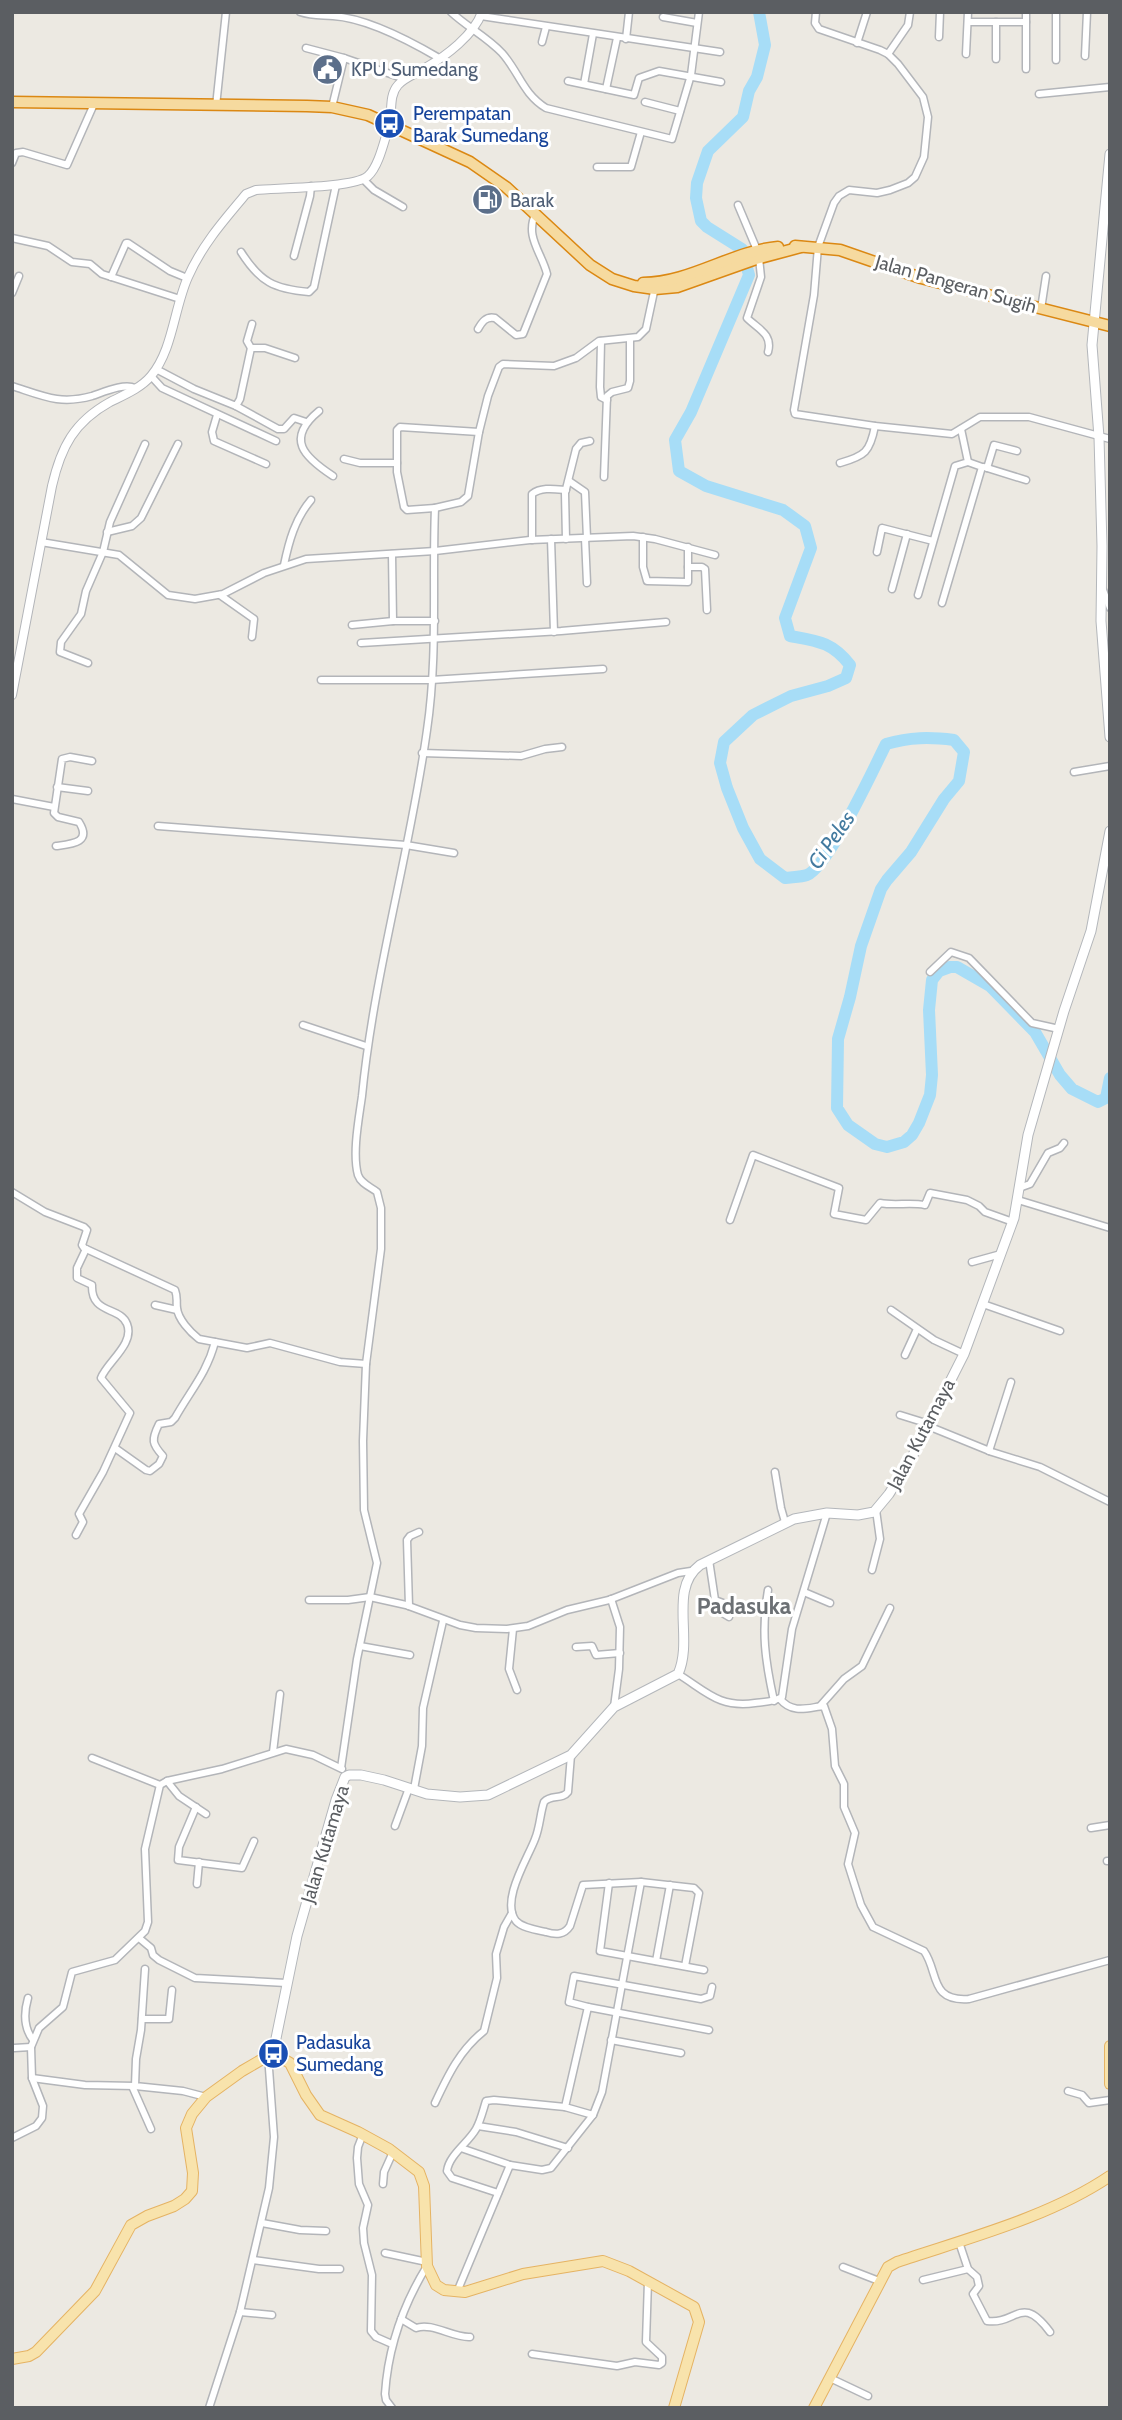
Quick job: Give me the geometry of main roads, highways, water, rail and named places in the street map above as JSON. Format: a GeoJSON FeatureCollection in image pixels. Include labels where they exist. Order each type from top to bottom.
{"type":"FeatureCollection","features":[{"type":"Feature","properties":{"kind":"highway","name":"Jalan Pangeran Sugih"},"geometry":{"type":"LineString","coordinates":[[12,102],[332,107],[368,114],[482,169],[536,213],[573,251],[612,279],[624,283],[677,287],[757,254],[818,247],[839,250],[921,278],[1110,326]]}},
{"type":"Feature","properties":{"kind":"main road"},"geometry":{"type":"LineString","coordinates":[[1110,154],[1093,323],[1102,546],[1101,621],[1110,737]]}},
{"type":"Feature","properties":{"kind":"main road","name":"Jalan Kutamaya"},"geometry":{"type":"LineString","coordinates":[[271,2054],[286,1983],[344,1772],[384,1780],[427,1794],[449,1797],[488,1795],[571,1755],[614,1707],[678,1674],[685,1650],[684,1584],[691,1572],[709,1560],[785,1522],[807,1515],[858,1515],[876,1510],[913,1455],[964,1354],[1013,1222],[1028,1135],[1105,884],[1110,831]]}},
{"type":"Feature","properties":{"kind":"main road"},"geometry":{"type":"LineString","coordinates":[[1110,2046],[1110,2084]]}},
{"type":"Feature","properties":{"kind":"main road"},"geometry":{"type":"LineString","coordinates":[[12,2359],[36,2352],[94,2291],[131,2225],[174,2206],[192,2191],[193,2173],[186,2128],[192,2114],[206,2097],[271,2054],[290,2063],[316,2111],[363,2134],[415,2169],[422,2180],[427,2264],[436,2285],[444,2290],[457,2292],[523,2273],[596,2261],[613,2263],[694,2307],[699,2322],[674,2408]]}},
{"type":"Feature","properties":{"kind":"main road"},"geometry":{"type":"LineString","coordinates":[[814,2408],[879,2281],[892,2264],[1008,2225],[1086,2191],[1110,2176]]}},
{"type":"Feature","properties":{"kind":"waterway","name":"Ci Peles"},"geometry":{"type":"LineString","coordinates":[[759,12],[765,45],[757,77],[749,91],[743,117],[708,151],[697,183],[696,198],[701,221],[742,249],[749,275],[691,412],[675,440],[679,471],[706,486],[783,510],[805,526],[811,548],[785,618],[790,636],[824,644],[837,651],[850,665],[846,678],[791,696],[753,715],[724,742],[720,763],[727,788],[743,828],[760,859],[785,878],[802,876],[816,868],[827,854],[862,794],[886,744],[912,739],[945,739],[954,740],[964,752],[959,781],[944,799],[911,852],[881,889],[861,946],[838,1039],[837,1108],[848,1125],[875,1144],[887,1147],[904,1142],[912,1135],[930,1095],[932,1075],[929,1010],[932,980],[939,971],[950,967],[957,967],[990,986],[1035,1032],[1060,1075],[1072,1089],[1098,1102],[1106,1098],[1110,1078]]}},
{"type":"Feature","properties":{"kind":"place","name":"KPU Sumedang"},"geometry":{"type":"Point","coordinates":[328,69]}},
{"type":"Feature","properties":{"kind":"place","name":"Perempatan Barak Sumedang"},"geometry":{"type":"Point","coordinates":[390,124]}},
{"type":"Feature","properties":{"kind":"place","name":"Barak"},"geometry":{"type":"Point","coordinates":[487,200]}},
{"type":"Feature","properties":{"kind":"place","name":"Padasuka Sumedang"},"geometry":{"type":"Point","coordinates":[273,2053]}},
{"type":"Feature","properties":{"kind":"district","name":"Padasuka"},"geometry":{"type":"Point","coordinates":[744,1606]}}]}
